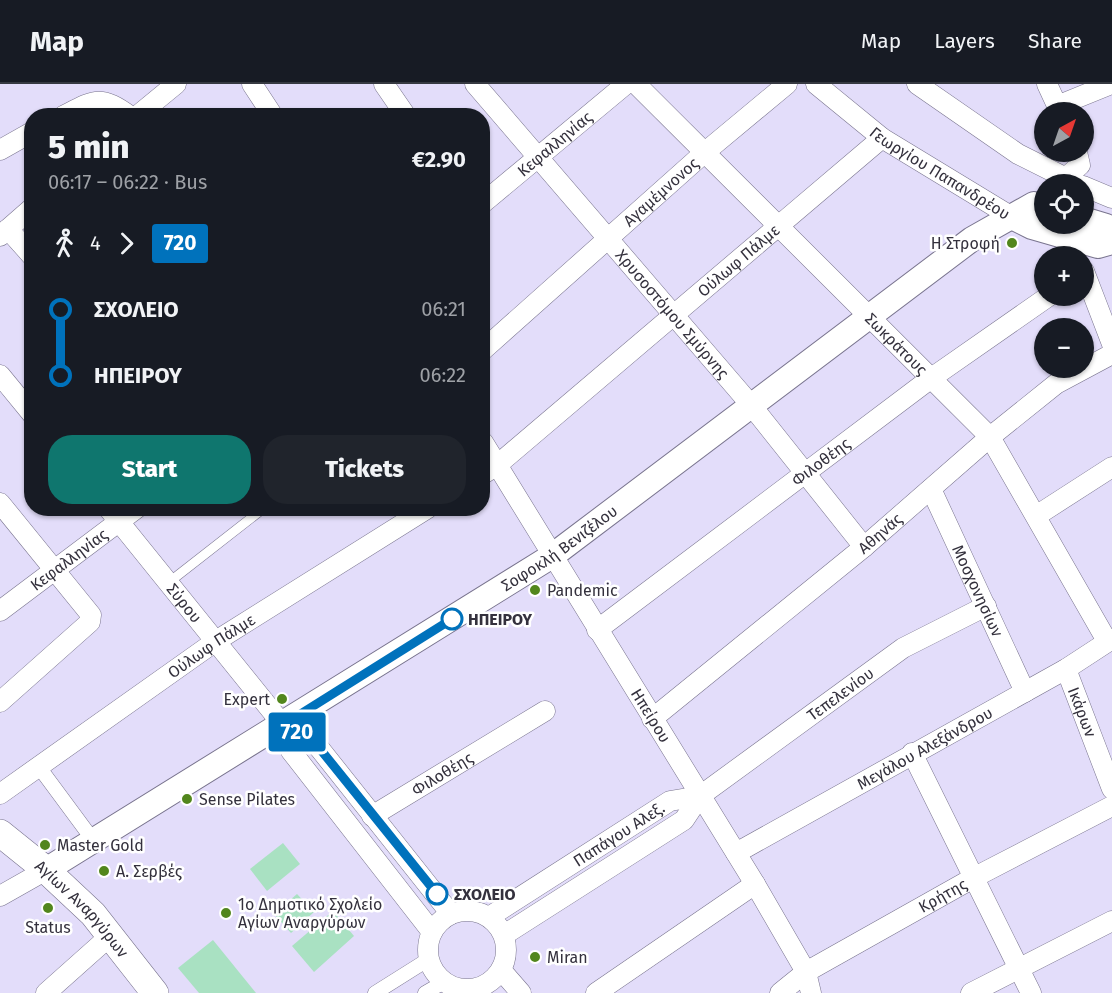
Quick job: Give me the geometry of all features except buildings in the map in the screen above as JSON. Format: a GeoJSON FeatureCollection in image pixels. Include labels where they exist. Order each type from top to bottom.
{"type":"FeatureCollection","features":[{"type":"Feature","properties":{"kind":"main road","name":"Αγίων Αναργύρων"},"geometry":{"type":"LineString","coordinates":[[0,833],[46,870],[93,914],[154,993]]}},
{"type":"Feature","properties":{"kind":"street"},"geometry":{"type":"LineString","coordinates":[[147,108],[176,84]]}},
{"type":"Feature","properties":{"kind":"street"},"geometry":{"type":"LineString","coordinates":[[252,84],[268,108]]}},
{"type":"Feature","properties":{"kind":"street"},"geometry":{"type":"LineString","coordinates":[[384,84],[400,108]]}},
{"type":"Feature","properties":{"kind":"street","name":"Χρυσοστόμου Σμύρνης"},"geometry":{"type":"LineString","coordinates":[[475,84],[751,405],[864,548]]}},
{"type":"Feature","properties":{"kind":"street","name":"Κεφαλληνίας"},"geometry":{"type":"LineString","coordinates":[[490,197],[626,84]]}},
{"type":"Feature","properties":{"kind":"street","name":"Σωκράτους"},"geometry":{"type":"LineString","coordinates":[[636,84],[930,379],[990,436],[1110,640]]}},
{"type":"Feature","properties":{"kind":"street","name":"Αγαμέμνονος"},"geometry":{"type":"LineString","coordinates":[[490,344],[704,153],[787,84]]}},
{"type":"Feature","properties":{"kind":"street","name":"Γεωργίου Παπανδρέου"},"geometry":{"type":"LineString","coordinates":[[816,84],[882,138],[1012,217],[1032,226],[1098,246],[1112,242]]}},
{"type":"Feature","properties":{"kind":"street"},"geometry":{"type":"LineString","coordinates":[[917,84],[1018,154],[1053,174]]}},
{"type":"Feature","properties":{"kind":"street"},"geometry":{"type":"LineString","coordinates":[[1047,84],[1056,102]]}},
{"type":"Feature","properties":{"kind":"street"},"geometry":{"type":"LineString","coordinates":[[1074,102],[1111,84]]}},
{"type":"Feature","properties":{"kind":"street"},"geometry":{"type":"LineString","coordinates":[[79,108],[89,103],[103,101],[109,101],[119,108]]}},
{"type":"Feature","properties":{"kind":"street"},"geometry":{"type":"LineString","coordinates":[[0,150],[24,136]]}},
{"type":"Feature","properties":{"kind":"street","name":"Ούλωφ Πάλμε"},"geometry":{"type":"LineString","coordinates":[[490,470],[882,138]]}},
{"type":"Feature","properties":{"kind":"street"},"geometry":{"type":"LineString","coordinates":[[1094,192],[1112,198]]}},
{"type":"Feature","properties":{"kind":"street","name":"Σοφοκλή Βενιζέλου"},"geometry":{"type":"LineString","coordinates":[[0,896],[283,725],[552,556],[751,405],[871,318],[972,239],[1034,206]]}},
{"type":"Feature","properties":{"kind":"street"},"geometry":{"type":"LineString","coordinates":[[24,215],[4,232],[24,249]]}},
{"type":"Feature","properties":{"kind":"street"},"geometry":{"type":"LineString","coordinates":[[1094,222],[1106,226],[1112,231]]}},
{"type":"Feature","properties":{"kind":"street"},"geometry":{"type":"LineString","coordinates":[[1094,262],[1112,247]]}},
{"type":"Feature","properties":{"kind":"street"},"geometry":{"type":"LineString","coordinates":[[1094,297],[1112,344]]}},
{"type":"Feature","properties":{"kind":"street","name":"Φιλοθέης"},"geometry":{"type":"LineString","coordinates":[[597,630],[807,474],[930,379],[1035,306]]}},
{"type":"Feature","properties":{"kind":"street","name":"Αθηνάς"},"geometry":{"type":"LineString","coordinates":[[652,719],[864,548],[990,436],[1056,384],[1112,354]]}},
{"type":"Feature","properties":{"kind":"street"},"geometry":{"type":"LineString","coordinates":[[2,383],[24,406]]}},
{"type":"Feature","properties":{"kind":"street"},"geometry":{"type":"LineString","coordinates":[[1036,516],[1112,468]]}},
{"type":"Feature","properties":{"kind":"street","name":"Ηπείρου"},"geometry":{"type":"LineString","coordinates":[[490,470],[552,556],[736,853],[806,972],[811,993]]}},
{"type":"Feature","properties":{"kind":"street","name":"Μοσχονησίων"},"geometry":{"type":"LineString","coordinates":[[931,489],[1025,692]]}},
{"type":"Feature","properties":{"kind":"street"},"geometry":{"type":"LineString","coordinates":[[0,503],[92,615],[90,622],[0,702]]}},
{"type":"Feature","properties":{"kind":"street","name":"Κεφαλληνίας"},"geometry":{"type":"LineString","coordinates":[[0,611],[55,570],[114,516]]}},
{"type":"Feature","properties":{"kind":"street","name":"Σύρου"},"geometry":{"type":"LineString","coordinates":[[114,516],[283,725],[291,751],[432,932]]}},
{"type":"Feature","properties":{"kind":"street","name":"Ούλωφ Πάλμε"},"geometry":{"type":"LineString","coordinates":[[0,794],[216,641],[415,516]]}},
{"type":"Feature","properties":{"kind":"street","name":"Τεπελενίου"},"geometry":{"type":"LineString","coordinates":[[700,796],[903,648],[986,606]]}},
{"type":"Feature","properties":{"kind":"street","name":"Μεγάλου Αλεξάνδρου"},"geometry":{"type":"LineString","coordinates":[[736,853],[1066,669],[1110,640]]}},
{"type":"Feature","properties":{"kind":"street","name":"Ικάρων"},"geometry":{"type":"LineString","coordinates":[[1066,669],[1112,789]]}},
{"type":"Feature","properties":{"kind":"street","name":"Φιλοθέης"},"geometry":{"type":"LineString","coordinates":[[372,816],[545,711]]}},
{"type":"Feature","properties":{"kind":"street","name":"Σύρου"},"geometry":{"type":"LineString","coordinates":[[283,725],[312,739],[451,914]]}},
{"type":"Feature","properties":{"kind":"street"},"geometry":{"type":"LineString","coordinates":[[912,753],[1031,993]]}},
{"type":"Feature","properties":{"kind":"street"},"geometry":{"type":"LineString","coordinates":[[39,767],[93,840]]}},
{"type":"Feature","properties":{"kind":"street","name":"Παπάγου Αλεξ."},"geometry":{"type":"LineString","coordinates":[[489,917],[670,801],[700,796]]}},
{"type":"Feature","properties":{"kind":"street","name":"Παπάγου Αλεξ."},"geometry":{"type":"LineString","coordinates":[[504,935],[684,820],[700,796]]}},
{"type":"Feature","properties":{"kind":"street","name":"Κρήτης"},"geometry":{"type":"LineString","coordinates":[[780,993],[806,972],[975,877],[1112,806]]}},
{"type":"Feature","properties":{"kind":"street"},"geometry":{"type":"LineString","coordinates":[[596,993],[755,884]]}},
{"type":"Feature","properties":{"kind":"street"},"geometry":{"type":"LineString","coordinates":[[474,911],[489,917],[504,935],[506,952],[501,970],[487,989],[457,988],[444,982],[433,970],[429,959],[428,943],[440,921],[451,914],[474,911]]}},
{"type":"Feature","properties":{"kind":"street"},"geometry":{"type":"LineString","coordinates":[[971,993],[1112,921]]}},
{"type":"Feature","properties":{"kind":"street"},"geometry":{"type":"LineString","coordinates":[[46,993],[110,936]]}},
{"type":"Feature","properties":{"kind":"street"},"geometry":{"type":"LineString","coordinates":[[375,993],[429,959]]}},
{"type":"Feature","properties":{"kind":"street"},"geometry":{"type":"LineString","coordinates":[[501,970],[521,993]]}},
{"type":"Feature","properties":{"kind":"street"},"geometry":{"type":"LineString","coordinates":[[425,993],[444,982]]}},
{"type":"Feature","properties":{"kind":"lane"},"geometry":{"type":"LineString","coordinates":[[168,583],[254,516]]}},
{"type":"Feature","properties":{"kind":"green space"},"geometry":{"type":"Polygon","coordinates":[[[283,843],[300,864],[267,891],[250,869],[283,843]]]}},
{"type":"Feature","properties":{"kind":"green space"},"geometry":{"type":"Polygon","coordinates":[[[297,894],[314,912],[291,933],[274,914],[297,894]]]}},
{"type":"Feature","properties":{"kind":"green space"},"geometry":{"type":"Polygon","coordinates":[[[333,911],[354,936],[314,972],[292,946],[333,911]]]}},
{"type":"Feature","properties":{"kind":"green space"},"geometry":{"type":"Polygon","coordinates":[[[213,940],[256,993],[199,993],[178,968],[213,940]]]}},
{"type":"Feature","properties":{"kind":"bus line","name":"720"},"geometry":{"type":"LineString","coordinates":[[437,894],[312,739],[283,725],[452,619]]}},
{"type":"Feature","properties":{"kind":"place","name":"Η Στροφή"},"geometry":{"type":"Point","coordinates":[1012,243]}},
{"type":"Feature","properties":{"kind":"place","name":"Pandemic"},"geometry":{"type":"Point","coordinates":[535,590]}},
{"type":"Feature","properties":{"kind":"place","name":"ΗΠΕΙΡΟΥ"},"geometry":{"type":"Point","coordinates":[452,619]}},
{"type":"Feature","properties":{"kind":"place","name":"Expert"},"geometry":{"type":"Point","coordinates":[282,699]}},
{"type":"Feature","properties":{"kind":"place","name":"Sense Pilates"},"geometry":{"type":"Point","coordinates":[187,799]}},
{"type":"Feature","properties":{"kind":"place","name":"Master Gold"},"geometry":{"type":"Point","coordinates":[45,845]}},
{"type":"Feature","properties":{"kind":"place","name":"Α. Σερβές"},"geometry":{"type":"Point","coordinates":[104,871]}},
{"type":"Feature","properties":{"kind":"place","name":"ΣΧΟΛΕΙΟ"},"geometry":{"type":"Point","coordinates":[437,894]}},
{"type":"Feature","properties":{"kind":"place","name":"Status"},"geometry":{"type":"Point","coordinates":[48,908]}},
{"type":"Feature","properties":{"kind":"place","name":"1ο Δημοτικό Σχολείο Αγίων Αναργύρων"},"geometry":{"type":"Point","coordinates":[226,913]}},
{"type":"Feature","properties":{"kind":"place","name":"Miran"},"geometry":{"type":"Point","coordinates":[535,957]}}]}
